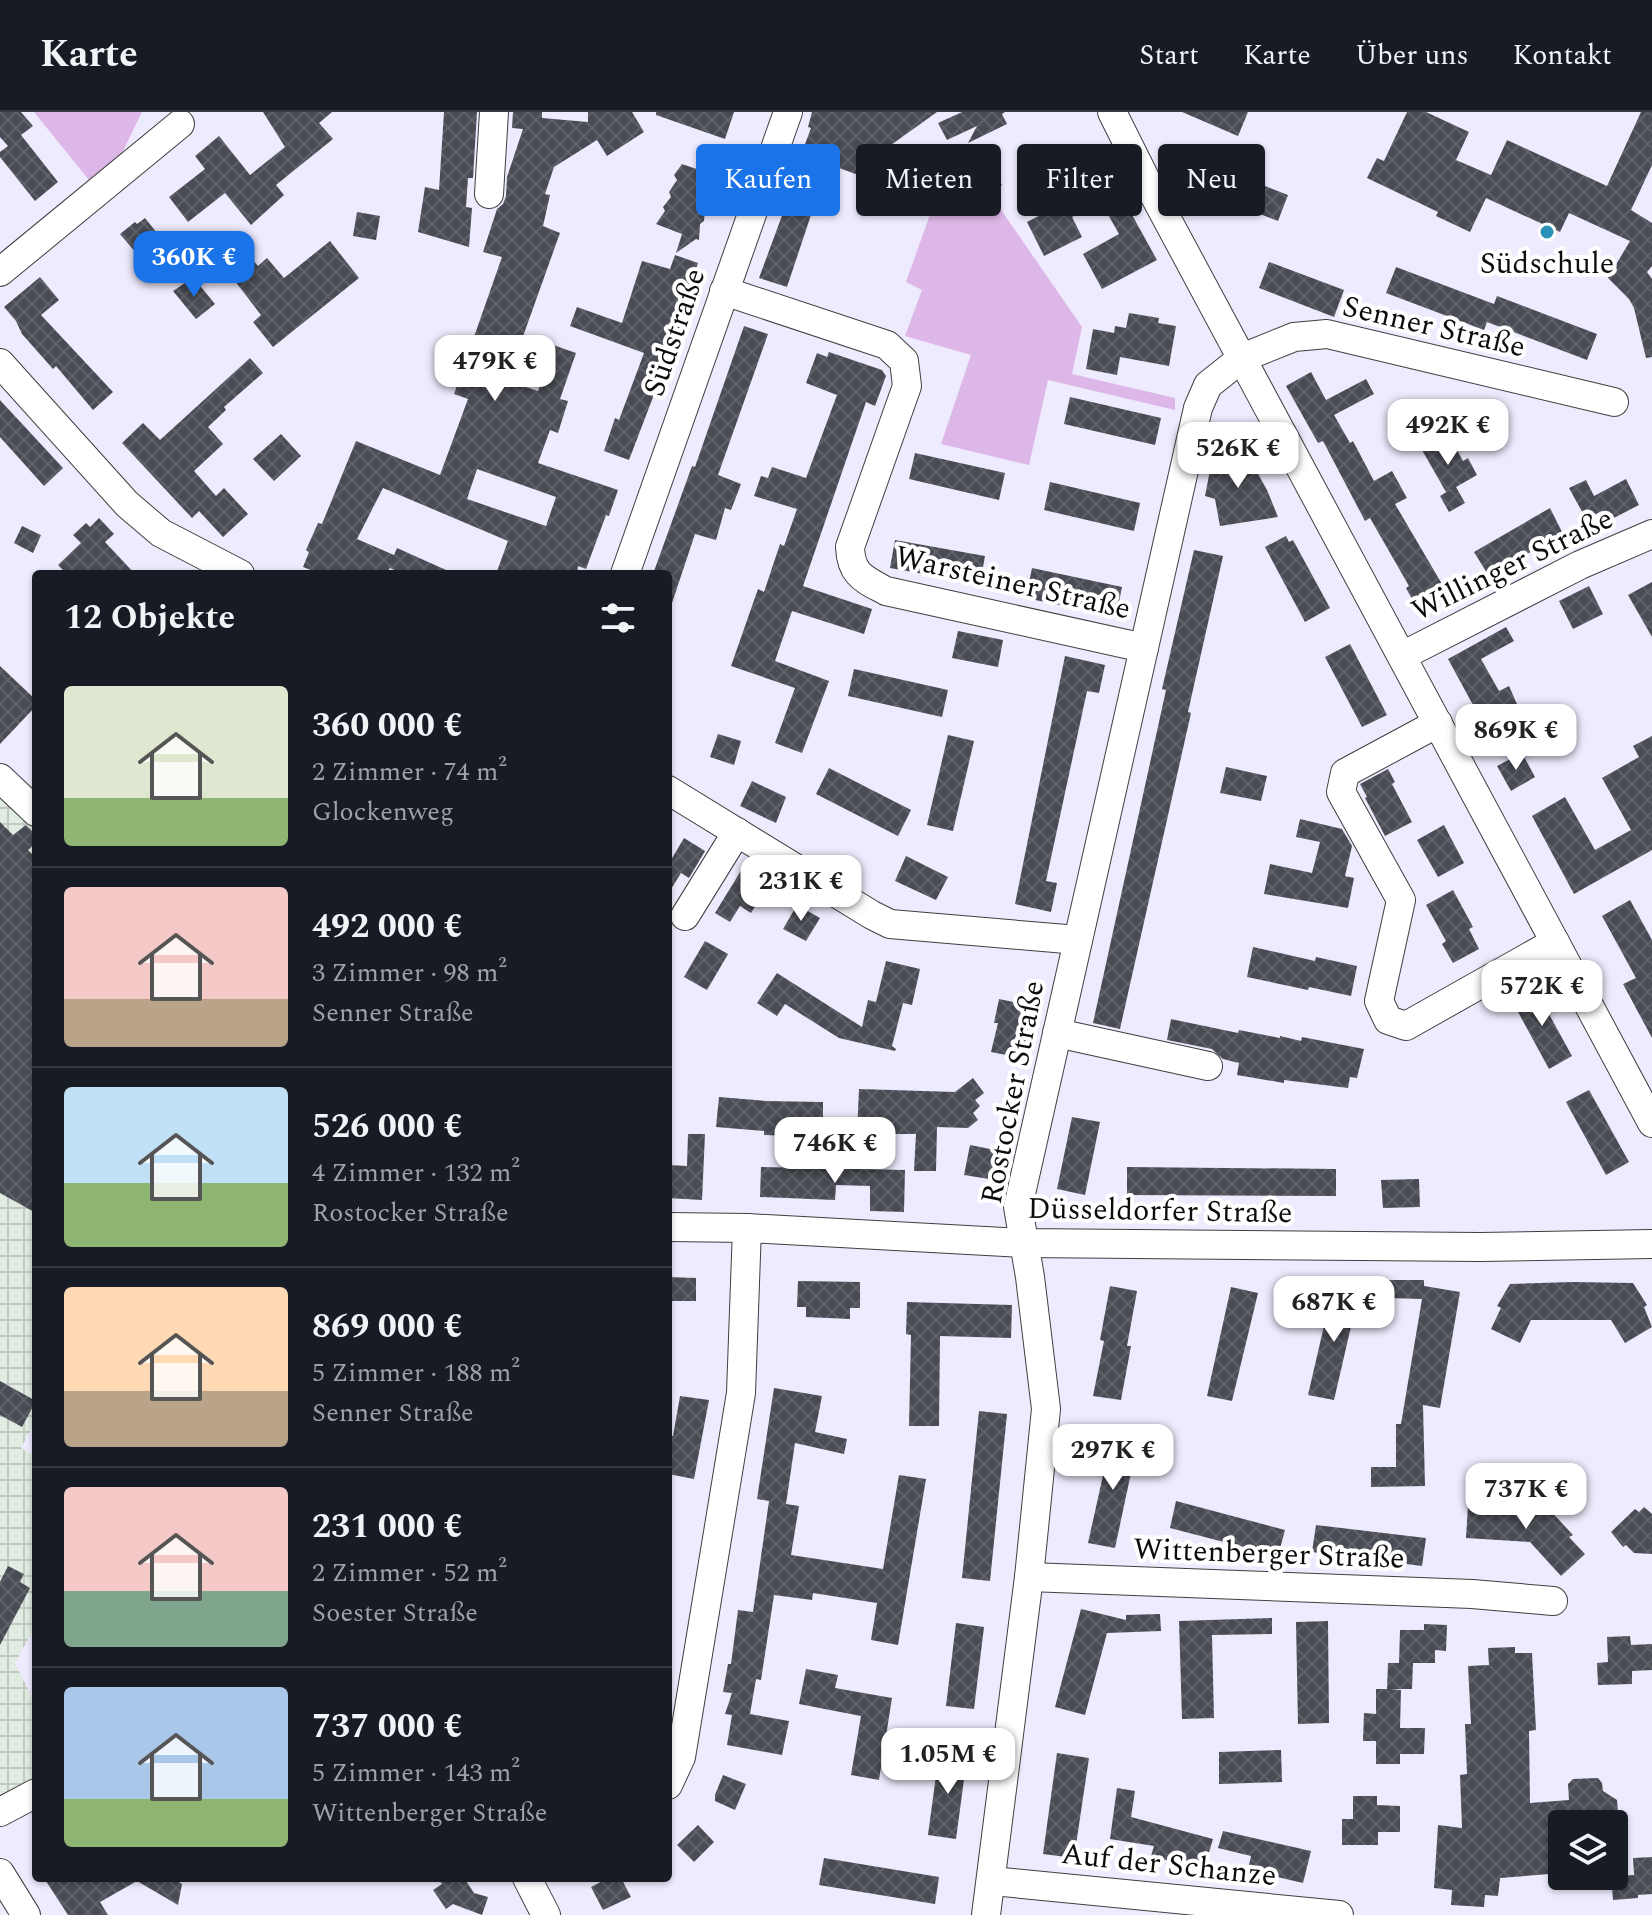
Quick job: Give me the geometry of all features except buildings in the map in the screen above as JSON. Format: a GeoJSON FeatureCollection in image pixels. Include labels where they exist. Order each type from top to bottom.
{"type":"FeatureCollection","features":[{"type":"Feature","properties":{"kind":"street"},"geometry":{"type":"LineString","coordinates":[[489,194],[494,112]]}},
{"type":"Feature","properties":{"kind":"street","name":"Südstraße"},"geometry":{"type":"LineString","coordinates":[[626,570],[788,112]]}},
{"type":"Feature","properties":{"kind":"street"},"geometry":{"type":"LineString","coordinates":[[1112,112],[1555,942],[1650,1113]]}},
{"type":"Feature","properties":{"kind":"street"},"geometry":{"type":"LineString","coordinates":[[0,272],[180,124]]}},
{"type":"Feature","properties":{"kind":"street","name":"Warsteiner Straße"},"geometry":{"type":"LineString","coordinates":[[724,291],[887,345],[904,361],[907,386],[850,547],[850,563],[860,576],[886,591],[1144,648]]}},
{"type":"Feature","properties":{"kind":"street","name":"Senner Straße"},"geometry":{"type":"LineString","coordinates":[[1242,358],[1294,337],[1327,334],[1614,402]]}},
{"type":"Feature","properties":{"kind":"street","name":"Rostocker Straße"},"geometry":{"type":"LineString","coordinates":[[986,1915],[1029,1577],[1046,1409],[1018,1207],[1198,408],[1208,385],[1242,358]]}},
{"type":"Feature","properties":{"kind":"street"},"geometry":{"type":"LineString","coordinates":[[0,363],[127,504],[161,533],[232,570]]}},
{"type":"Feature","properties":{"kind":"street","name":"Willinger Straße"},"geometry":{"type":"LineString","coordinates":[[1402,656],[1580,565],[1652,534]]}},
{"type":"Feature","properties":{"kind":"street"},"geometry":{"type":"LineString","coordinates":[[1438,723],[1345,773],[1341,792],[1401,900],[1379,1001],[1388,1020],[1406,1026],[1555,942]]}},
{"type":"Feature","properties":{"kind":"street"},"geometry":{"type":"LineString","coordinates":[[0,778],[32,808]]}},
{"type":"Feature","properties":{"kind":"street"},"geometry":{"type":"LineString","coordinates":[[672,792],[890,924],[1078,940]]}},
{"type":"Feature","properties":{"kind":"street"},"geometry":{"type":"LineString","coordinates":[[685,916],[737,832]]}},
{"type":"Feature","properties":{"kind":"street"},"geometry":{"type":"LineString","coordinates":[[1057,1033],[1208,1066]]}},
{"type":"Feature","properties":{"kind":"street","name":"Düsseldorfer Straße"},"geometry":{"type":"LineString","coordinates":[[672,1227],[747,1228],[1024,1243],[1480,1247],[1652,1244]]}},
{"type":"Feature","properties":{"kind":"street"},"geometry":{"type":"LineString","coordinates":[[672,1776],[681,1757],[741,1393],[747,1228]]}},
{"type":"Feature","properties":{"kind":"street","name":"Wittenberger Straße"},"geometry":{"type":"LineString","coordinates":[[1029,1577],[1472,1594],[1553,1601]]}},
{"type":"Feature","properties":{"kind":"street"},"geometry":{"type":"LineString","coordinates":[[0,1812],[32,1795]]}},
{"type":"Feature","properties":{"kind":"street"},"geometry":{"type":"LineString","coordinates":[[0,1873],[26,1915]]}},
{"type":"Feature","properties":{"kind":"street","name":"Auf der Schanze"},"geometry":{"type":"LineString","coordinates":[[992,1881],[1339,1915]]}},
{"type":"Feature","properties":{"kind":"street"},"geometry":{"type":"LineString","coordinates":[[529,1882],[546,1915]]}},
{"type":"Feature","properties":{"kind":"shaded area"},"geometry":{"type":"Polygon","coordinates":[[[34,112],[142,112],[121,155],[89,180],[34,112]]]}},
{"type":"Feature","properties":{"kind":"shaded area"},"geometry":{"type":"Polygon","coordinates":[[[1001,210],[1082,327],[1072,374],[1175,398],[1175,410],[1048,380],[1029,465],[941,444],[971,355],[905,336],[922,290],[906,282],[929,216],[1001,216],[1001,210]]]}},
{"type":"Feature","properties":{"kind":"shaded area"},"geometry":{"type":"Polygon","coordinates":[[[0,794],[32,823],[32,1427],[21,1448],[32,1455],[32,1632],[15,1663],[32,1697],[32,1782],[0,1799],[0,794]]]}},
{"type":"Feature","properties":{"kind":"place","name":"Südschule"},"geometry":{"type":"Point","coordinates":[1547,232]}}]}
